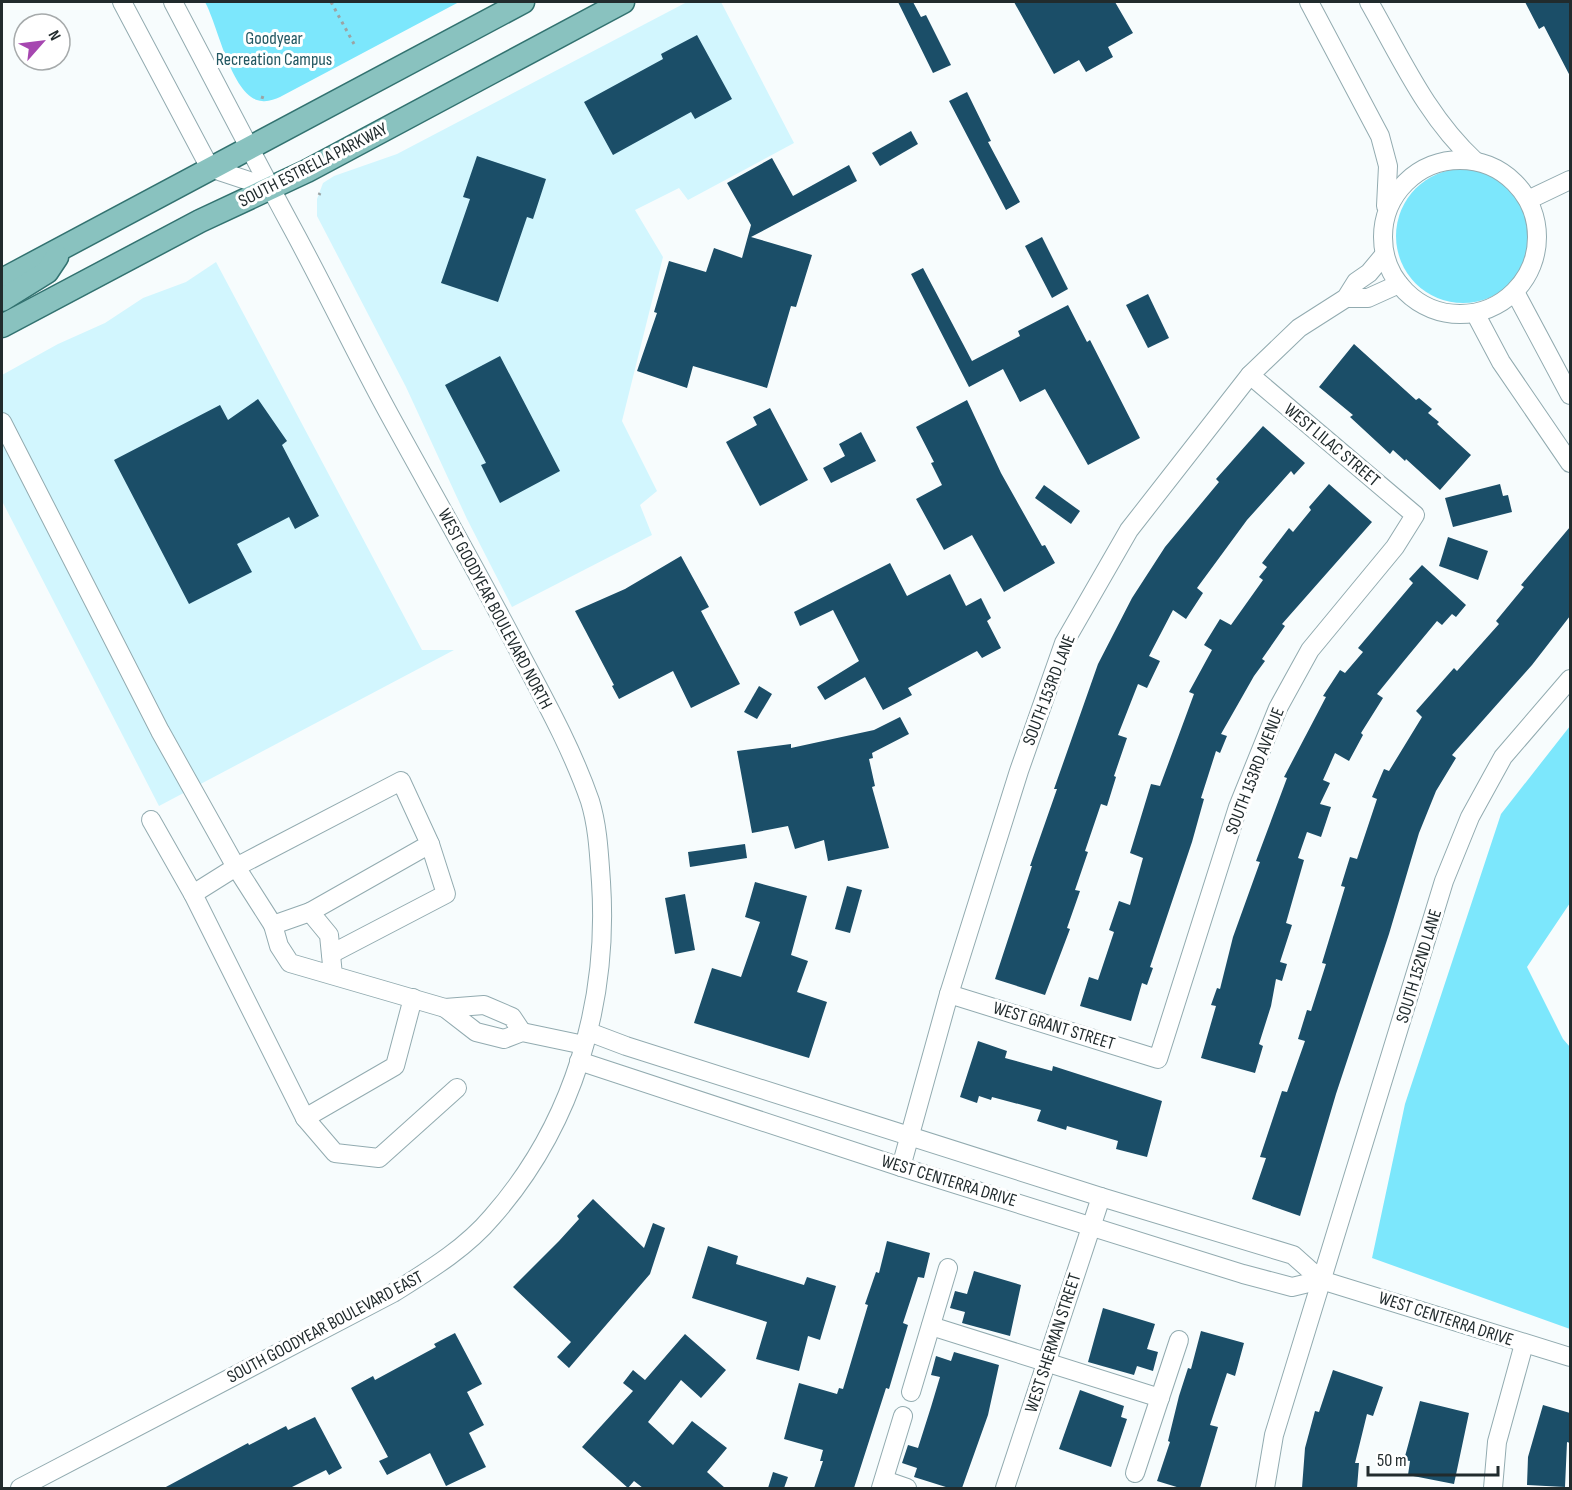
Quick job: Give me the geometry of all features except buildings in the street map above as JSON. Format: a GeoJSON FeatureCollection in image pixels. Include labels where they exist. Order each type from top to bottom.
{"type":"FeatureCollection","features":[{"type":"Feature","properties":{"kind":"main road"},"geometry":{"type":"LineString","coordinates":[[2,280],[523,2]]}},
{"type":"Feature","properties":{"kind":"main road","name":"SOUTH ESTRELLA PARKWAY"},"geometry":{"type":"LineString","coordinates":[[2,326],[623,2]]}},
{"type":"Feature","properties":{"kind":"main road"},"geometry":{"type":"LineString","coordinates":[[2,300],[46,272],[66,244]]}},
{"type":"Feature","properties":{"kind":"street"},"geometry":{"type":"LineString","coordinates":[[122,2],[210,168],[270,188]]}},
{"type":"Feature","properties":{"kind":"street","name":"WEST GOODYEAR BOULEVARD NORTH"},"geometry":{"type":"LineString","coordinates":[[173,2],[385,408],[504,623],[575,762],[591,806],[598,847],[604,922],[602,959],[584,1046]]}},
{"type":"Feature","properties":{"kind":"street"},"geometry":{"type":"LineString","coordinates":[[1309,2],[1380,136],[1388,165],[1382,235],[1384,255],[1391,273],[1406,293],[1426,307],[1450,314],[1475,313],[1497,306],[1515,292],[1529,272],[1537,248],[1536,223],[1528,200],[1514,182],[1496,169],[1475,161],[1452,160],[1429,165],[1410,177],[1394,195],[1385,216]]}},
{"type":"Feature","properties":{"kind":"street"},"geometry":{"type":"LineString","coordinates":[[1369,2],[1432,114],[1453,140],[1475,161]]}},
{"type":"Feature","properties":{"kind":"street"},"geometry":{"type":"LineString","coordinates":[[1528,200],[1570,180]]}},
{"type":"Feature","properties":{"kind":"street","name":"SOUTH 153RD LANE"},"geometry":{"type":"LineString","coordinates":[[901,1167],[949,994],[1019,771],[1064,643],[1129,530],[1250,375],[1299,328],[1346,298],[1356,282],[1369,273],[1384,255]]}},
{"type":"Feature","properties":{"kind":"street","name":"SOUTH 153RD LANE"},"geometry":{"type":"LineString","coordinates":[[1346,298],[1368,298],[1400,285]]}},
{"type":"Feature","properties":{"kind":"street"},"geometry":{"type":"LineString","coordinates":[[1515,292],[1570,395]]}},
{"type":"Feature","properties":{"kind":"street"},"geometry":{"type":"LineString","coordinates":[[1475,313],[1501,362],[1570,463]]}},
{"type":"Feature","properties":{"kind":"street","name":"WEST LILAC STREET"},"geometry":{"type":"LineString","coordinates":[[1250,375],[1414,515]]}},
{"type":"Feature","properties":{"kind":"street"},"geometry":{"type":"LineString","coordinates":[[2,422],[160,731],[236,867],[273,925],[279,946],[291,963],[445,1008],[476,1032],[504,1039],[522,1032],[584,1046]]}},
{"type":"Feature","properties":{"kind":"street","name":"SOUTH 153RD AVENUE"},"geometry":{"type":"LineString","coordinates":[[1158,1059],[1238,807],[1278,708],[1310,650],[1395,547],[1414,515]]}},
{"type":"Feature","properties":{"kind":"street","name":"SOUTH 152ND LANE"},"geometry":{"type":"LineString","coordinates":[[1321,1280],[1444,881],[1470,817],[1503,757],[1570,679]]}},
{"type":"Feature","properties":{"kind":"street"},"geometry":{"type":"LineString","coordinates":[[193,894],[236,867],[402,782],[430,844],[446,894],[331,954]]}},
{"type":"Feature","properties":{"kind":"street"},"geometry":{"type":"LineString","coordinates":[[151,819],[193,894],[305,1118],[335,1153],[379,1158],[457,1088]]}},
{"type":"Feature","properties":{"kind":"street"},"geometry":{"type":"LineString","coordinates":[[273,925],[310,912],[430,844]]}},
{"type":"Feature","properties":{"kind":"street"},"geometry":{"type":"LineString","coordinates":[[310,912],[328,935],[333,975]]}},
{"type":"Feature","properties":{"kind":"street","name":"WEST GRANT STREET"},"geometry":{"type":"LineString","coordinates":[[949,994],[1158,1059]]}},
{"type":"Feature","properties":{"kind":"street"},"geometry":{"type":"LineString","coordinates":[[305,1118],[395,1066],[413,998]]}},
{"type":"Feature","properties":{"kind":"street"},"geometry":{"type":"LineString","coordinates":[[445,1008],[484,1005],[513,1017],[522,1032]]}},
{"type":"Feature","properties":{"kind":"street"},"geometry":{"type":"LineString","coordinates":[[476,1032],[484,1005]]}},
{"type":"Feature","properties":{"kind":"street","name":"WEST CENTERRA DRIVE"},"geometry":{"type":"LineString","coordinates":[[584,1046],[626,1046],[1101,1197],[1293,1255],[1321,1280],[1570,1357]]}},
{"type":"Feature","properties":{"kind":"street","name":"WEST CENTERRA DRIVE"},"geometry":{"type":"LineString","coordinates":[[584,1046],[901,1167],[1292,1287],[1321,1280]]}},
{"type":"Feature","properties":{"kind":"street","name":"SOUTH GOODYEAR BOULEVARD EAST"},"geometry":{"type":"LineString","coordinates":[[20,1488],[393,1293],[449,1257],[493,1217],[537,1155],[555,1122],[584,1046]]}},
{"type":"Feature","properties":{"kind":"street","name":"WEST SHERMAN STREET"},"geometry":{"type":"LineString","coordinates":[[1005,1488],[1101,1197]]}},
{"type":"Feature","properties":{"kind":"street"},"geometry":{"type":"LineString","coordinates":[[911,1392],[948,1268]]}},
{"type":"Feature","properties":{"kind":"street"},"geometry":{"type":"LineString","coordinates":[[1265,1488],[1274,1435],[1321,1280]]}},
{"type":"Feature","properties":{"kind":"street"},"geometry":{"type":"LineString","coordinates":[[931,1326],[1160,1398]]}},
{"type":"Feature","properties":{"kind":"street"},"geometry":{"type":"LineString","coordinates":[[1135,1473],[1179,1340]]}},
{"type":"Feature","properties":{"kind":"street"},"geometry":{"type":"LineString","coordinates":[[1493,1488],[1497,1442],[1524,1344]]}},
{"type":"Feature","properties":{"kind":"street"},"geometry":{"type":"LineString","coordinates":[[903,1416],[882,1484],[907,1488]]}},
{"type":"Feature","properties":{"kind":"path"},"geometry":{"type":"LineString","coordinates":[[331,2],[354,44]]}},
{"type":"Feature","properties":{"kind":"shaded area"},"geometry":{"type":"Polygon","coordinates":[[[687,2],[721,2],[794,143],[688,200],[679,188],[635,210],[663,257],[622,421],[657,491],[640,505],[652,535],[512,607],[467,519],[406,387],[317,216],[317,199],[323,183],[334,176],[397,154],[687,2]]]}},
{"type":"Feature","properties":{"kind":"shaded area"},"geometry":{"type":"Polygon","coordinates":[[[216,262],[422,650],[454,650],[159,806],[2,501],[2,375],[58,344],[105,323],[143,298],[186,282],[216,262]]]}},
{"type":"Feature","properties":{"kind":"green space","name":"Goodyear Recreation Campus"},"geometry":{"type":"Polygon","coordinates":[[[205,2],[459,2],[280,97],[262,101],[251,97],[234,75],[205,2]]]}},
{"type":"Feature","properties":{"kind":"green space"},"geometry":{"type":"Polygon","coordinates":[[[1463,169],[1489,174],[1510,189],[1525,210],[1530,236],[1525,262],[1510,283],[1489,298],[1463,303],[1437,298],[1416,283],[1401,262],[1396,236],[1401,210],[1416,189],[1437,174],[1463,169]]]}},
{"type":"Feature","properties":{"kind":"green space"},"geometry":{"type":"Polygon","coordinates":[[[1570,726],[1570,903],[1527,967],[1563,1039],[1570,1047],[1570,1329],[1372,1258],[1405,1104],[1501,814],[1570,726]]]}}]}
